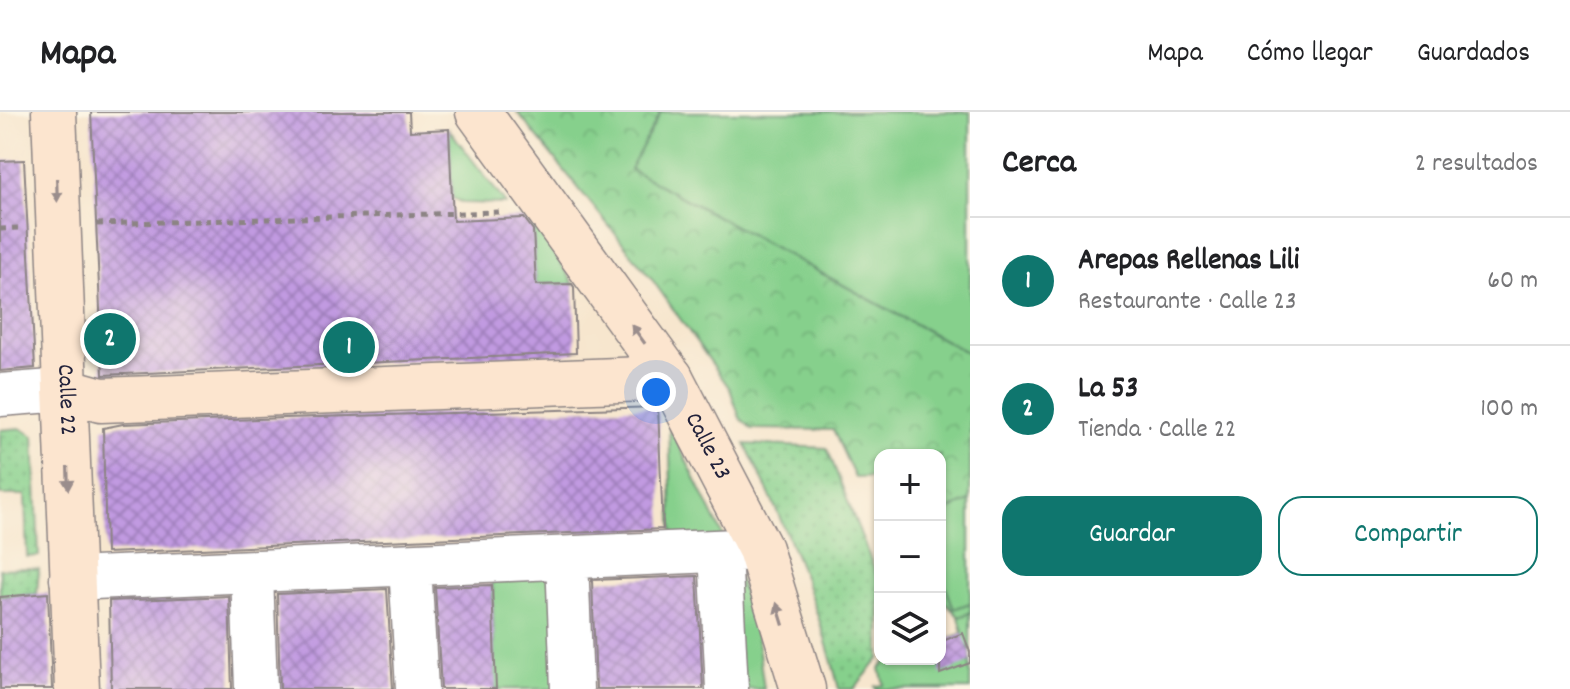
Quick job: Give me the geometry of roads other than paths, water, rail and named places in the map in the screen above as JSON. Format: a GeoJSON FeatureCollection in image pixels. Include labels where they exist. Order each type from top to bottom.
{"type":"FeatureCollection","features":[{"type":"Feature","properties":{"kind":"main road","name":"Calle 22"},"geometry":{"type":"LineString","coordinates":[[54,112],[77,689]]}},
{"type":"Feature","properties":{"kind":"main road","name":"Calle 23"},"geometry":{"type":"LineString","coordinates":[[478,112],[671,378],[740,551],[803,689]]}},
{"type":"Feature","properties":{"kind":"main road"},"geometry":{"type":"LineString","coordinates":[[65,390],[101,400],[671,378]]}},
{"type":"Feature","properties":{"kind":"street"},"geometry":{"type":"LineString","coordinates":[[0,395],[65,390]]}},
{"type":"Feature","properties":{"kind":"street"},"geometry":{"type":"LineString","coordinates":[[71,579],[740,551],[727,689]]}},
{"type":"Feature","properties":{"kind":"street"},"geometry":{"type":"LineString","coordinates":[[567,559],[572,689]]}},
{"type":"Feature","properties":{"kind":"street"},"geometry":{"type":"LineString","coordinates":[[410,565],[417,689]]}},
{"type":"Feature","properties":{"kind":"street"},"geometry":{"type":"LineString","coordinates":[[252,573],[256,689]]}},
{"type":"Feature","properties":{"kind":"place","name":"La 53"},"geometry":{"type":"Point","coordinates":[110,339]}},
{"type":"Feature","properties":{"kind":"place","name":"Arepas Rellenas Lili"},"geometry":{"type":"Point","coordinates":[349,347]}}]}
